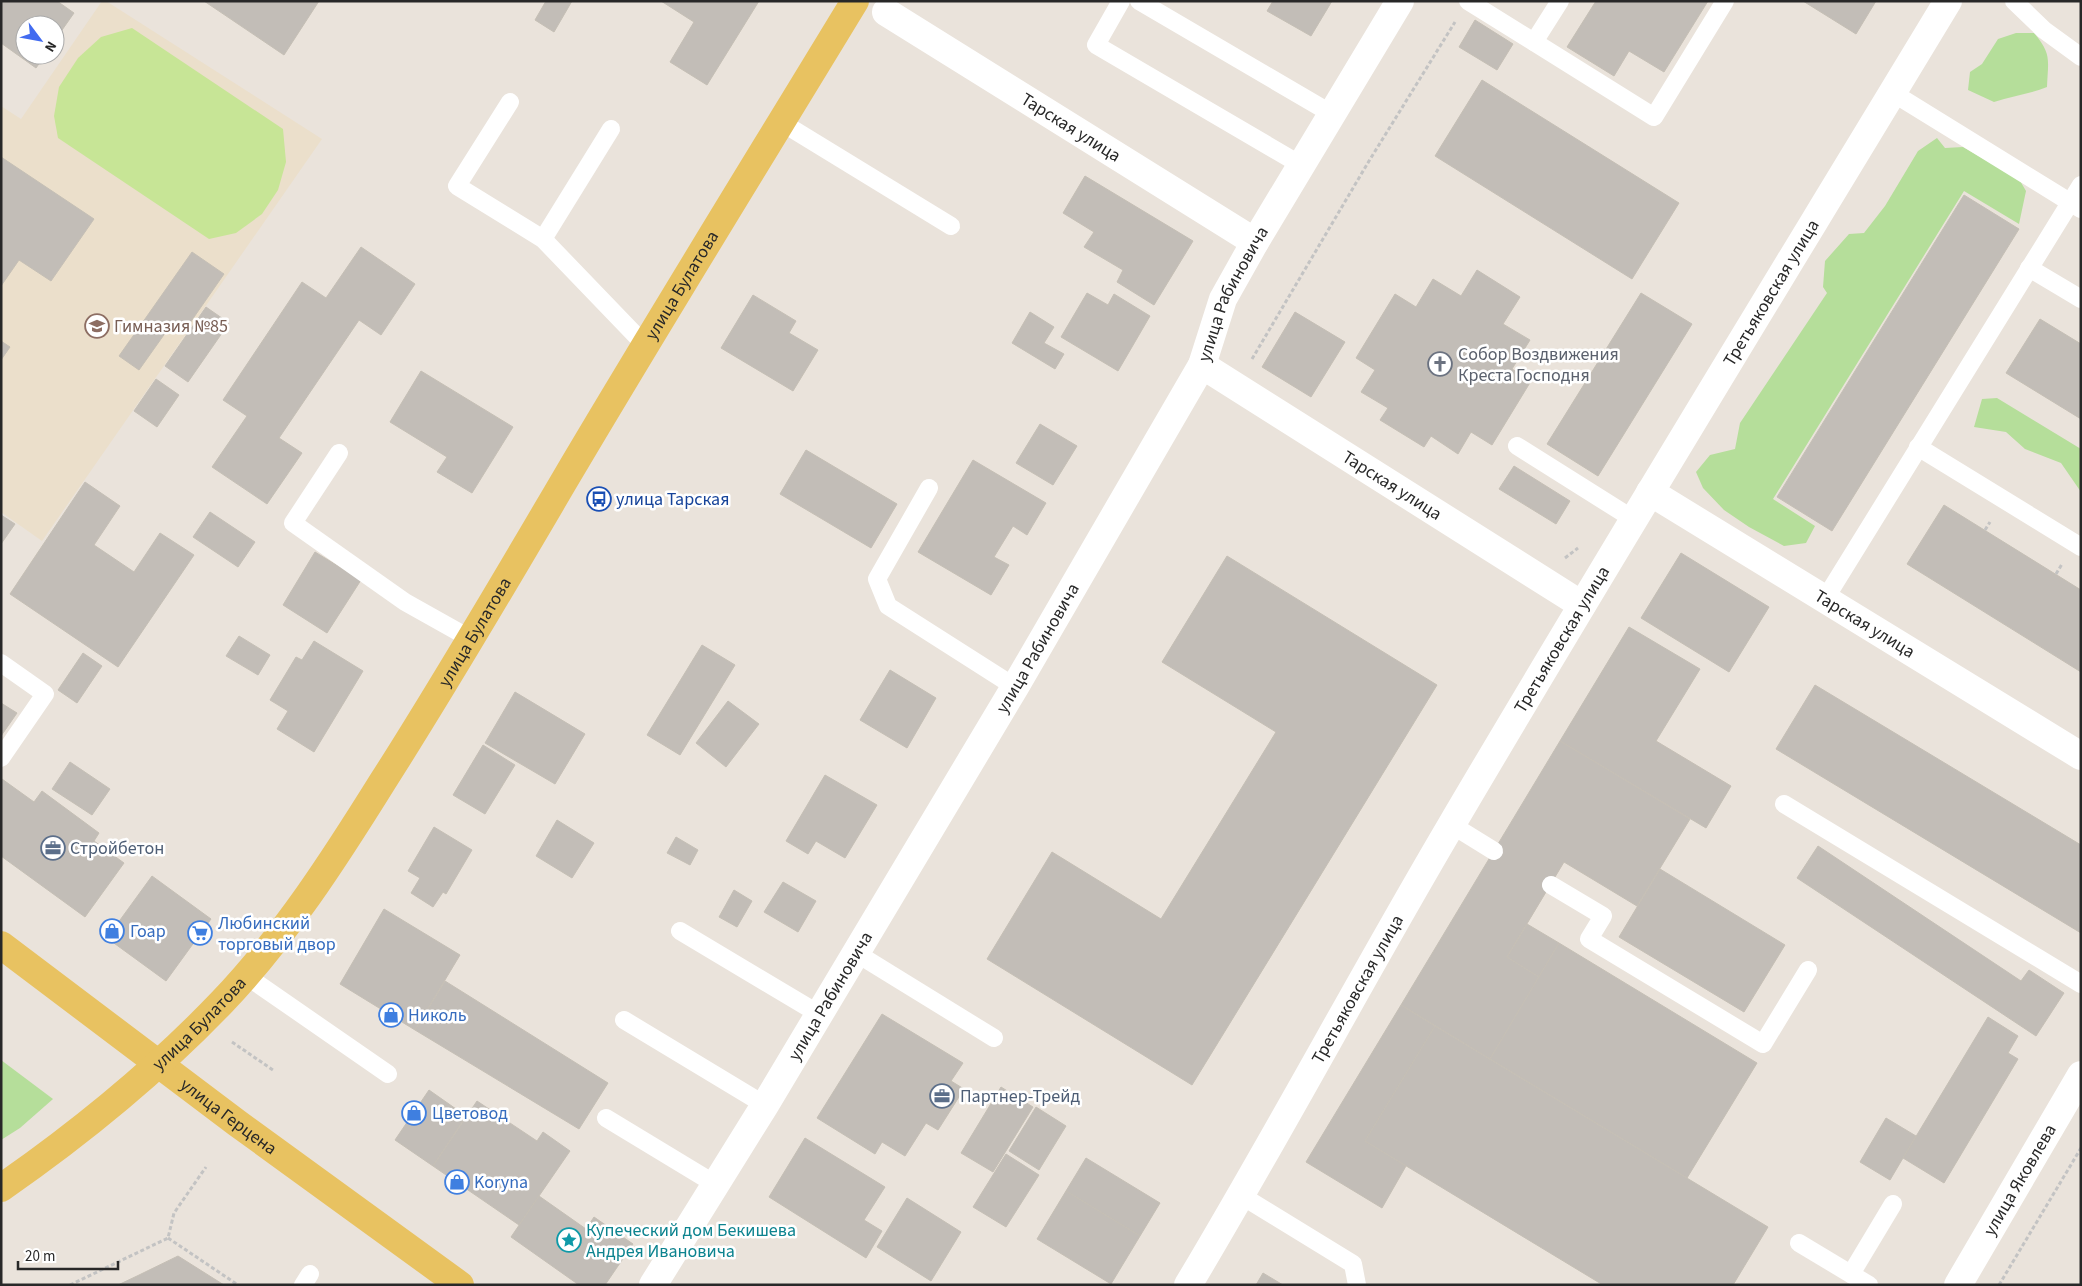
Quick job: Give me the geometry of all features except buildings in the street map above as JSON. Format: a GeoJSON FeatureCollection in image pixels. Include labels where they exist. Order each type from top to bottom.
{"type":"FeatureCollection","features":[{"type":"Feature","properties":{"kind":"main road","name":"улица Булатова"},"geometry":{"type":"LineString","coordinates":[[1,1188],[40,1161],[158,1063],[217,1007],[306,899],[369,804],[470,639],[645,345],[855,1]]}},
{"type":"Feature","properties":{"kind":"main road","name":"улица Герцена"},"geometry":{"type":"LineString","coordinates":[[1,945],[292,1164],[460,1285]]}},
{"type":"Feature","properties":{"kind":"street","name":"улица Рабиновича"},"geometry":{"type":"LineString","coordinates":[[653,1285],[765,1105],[1015,687],[1202,365],[1224,300],[1255,242],[1400,1]]}},
{"type":"Feature","properties":{"kind":"street","name":"Третьяковская улица"},"geometry":{"type":"LineString","coordinates":[[1188,1285],[1242,1196],[1452,825],[1633,518],[1948,1]]}},
{"type":"Feature","properties":{"kind":"street","name":"Тарская улица"},"geometry":{"type":"LineString","coordinates":[[886,12],[1255,242]]}},
{"type":"Feature","properties":{"kind":"street","name":"Тарская улица"},"geometry":{"type":"LineString","coordinates":[[1202,365],[1582,605]]}},
{"type":"Feature","properties":{"kind":"street","name":"Тарская улица"},"geometry":{"type":"LineString","coordinates":[[1650,492],[2081,756]]}},
{"type":"Feature","properties":{"kind":"street","name":"улица Яковлева"},"geometry":{"type":"LineString","coordinates":[[1958,1285],[2081,1075]]}},
{"type":"Feature","properties":{"kind":"lane"},"geometry":{"type":"LineString","coordinates":[[1121,1],[1096,45],[1302,165]]}},
{"type":"Feature","properties":{"kind":"lane"},"geometry":{"type":"LineString","coordinates":[[1139,1],[1332,114]]}},
{"type":"Feature","properties":{"kind":"lane"},"geometry":{"type":"LineString","coordinates":[[1468,1],[1654,117],[1725,1]]}},
{"type":"Feature","properties":{"kind":"lane"},"geometry":{"type":"LineString","coordinates":[[1534,42],[1560,1]]}},
{"type":"Feature","properties":{"kind":"lane"},"geometry":{"type":"LineString","coordinates":[[2014,1],[2044,30],[2081,57]]}},
{"type":"Feature","properties":{"kind":"lane"},"geometry":{"type":"LineString","coordinates":[[1893,93],[2075,206]]}},
{"type":"Feature","properties":{"kind":"lane"},"geometry":{"type":"LineString","coordinates":[[510,102],[457,186],[543,238],[645,345]]}},
{"type":"Feature","properties":{"kind":"lane"},"geometry":{"type":"LineString","coordinates":[[781,122],[951,226]]}},
{"type":"Feature","properties":{"kind":"lane"},"geometry":{"type":"LineString","coordinates":[[543,238],[611,129]]}},
{"type":"Feature","properties":{"kind":"lane"},"geometry":{"type":"LineString","coordinates":[[1824,599],[2029,268],[2075,206],[2081,184]]}},
{"type":"Feature","properties":{"kind":"lane"},"geometry":{"type":"LineString","coordinates":[[2029,268],[2081,300]]}},
{"type":"Feature","properties":{"kind":"lane"},"geometry":{"type":"LineString","coordinates":[[1517,446],[1633,518]]}},
{"type":"Feature","properties":{"kind":"lane"},"geometry":{"type":"LineString","coordinates":[[1918,447],[2081,547]]}},
{"type":"Feature","properties":{"kind":"lane"},"geometry":{"type":"LineString","coordinates":[[339,453],[293,523],[405,602],[470,639]]}},
{"type":"Feature","properties":{"kind":"lane"},"geometry":{"type":"LineString","coordinates":[[928,488],[877,580],[888,606],[1015,687]]}},
{"type":"Feature","properties":{"kind":"lane"},"geometry":{"type":"LineString","coordinates":[[1,663],[46,694],[1,758]]}},
{"type":"Feature","properties":{"kind":"lane"},"geometry":{"type":"LineString","coordinates":[[1784,804],[2081,984]]}},
{"type":"Feature","properties":{"kind":"lane"},"geometry":{"type":"LineString","coordinates":[[1452,825],[1494,851]]}},
{"type":"Feature","properties":{"kind":"lane"},"geometry":{"type":"LineString","coordinates":[[1550,885],[1603,916],[1589,939],[1763,1044],[1808,970]]}},
{"type":"Feature","properties":{"kind":"lane"},"geometry":{"type":"LineString","coordinates":[[680,931],[819,1014]]}},
{"type":"Feature","properties":{"kind":"lane"},"geometry":{"type":"LineString","coordinates":[[856,953],[994,1038]]}},
{"type":"Feature","properties":{"kind":"lane"},"geometry":{"type":"LineString","coordinates":[[245,975],[388,1074]]}},
{"type":"Feature","properties":{"kind":"lane"},"geometry":{"type":"LineString","coordinates":[[624,1020],[765,1105]]}},
{"type":"Feature","properties":{"kind":"lane"},"geometry":{"type":"LineString","coordinates":[[606,1118],[715,1184]]}},
{"type":"Feature","properties":{"kind":"lane"},"geometry":{"type":"LineString","coordinates":[[1242,1196],[1352,1264],[1357,1285]]}},
{"type":"Feature","properties":{"kind":"lane"},"geometry":{"type":"LineString","coordinates":[[1851,1274],[1893,1204]]}},
{"type":"Feature","properties":{"kind":"lane"},"geometry":{"type":"LineString","coordinates":[[1799,1243],[1868,1285]]}},
{"type":"Feature","properties":{"kind":"path"},"geometry":{"type":"LineString","coordinates":[[1249,363],[1457,18]]}},
{"type":"Feature","properties":{"kind":"path"},"geometry":{"type":"LineString","coordinates":[[1558,559],[1565,558],[1579,547]]}},
{"type":"Feature","properties":{"kind":"path"},"geometry":{"type":"LineString","coordinates":[[232,1042],[273,1070]]}},
{"type":"Feature","properties":{"kind":"path"},"geometry":{"type":"LineString","coordinates":[[1999,1285],[2081,1148]]}},
{"type":"Feature","properties":{"kind":"path"},"geometry":{"type":"LineString","coordinates":[[168,1238],[174,1213],[206,1167]]}},
{"type":"Feature","properties":{"kind":"path"},"geometry":{"type":"LineString","coordinates":[[70,1285],[168,1238]]}},
{"type":"Feature","properties":{"kind":"path"},"geometry":{"type":"LineString","coordinates":[[168,1238],[238,1285]]}},
{"type":"Feature","properties":{"kind":"shaded area","name":"Гимназия №85"},"geometry":{"type":"Polygon","coordinates":[[[102,1],[106,1],[322,139],[42,541],[1,512],[1,106],[21,119],[58,65],[65,65],[65,55],[102,1]]]}},
{"type":"Feature","properties":{"kind":"green space"},"geometry":{"type":"Polygon","coordinates":[[[132,28],[283,129],[286,162],[278,190],[262,214],[236,233],[209,239],[58,138],[54,116],[59,87],[78,58],[101,37],[132,28]]]}},
{"type":"Feature","properties":{"kind":"green space"},"geometry":{"type":"Polygon","coordinates":[[[2016,33],[2034,33],[2044,46],[2048,58],[2047,87],[1994,102],[1968,90],[1970,72],[1982,64],[1998,39],[2016,33]]]}},
{"type":"Feature","properties":{"kind":"green space"},"geometry":{"type":"Polygon","coordinates":[[[1937,138],[1945,148],[1963,147],[2019,179],[2026,191],[2019,224],[1964,191],[1773,499],[1815,526],[1806,543],[1784,546],[1749,527],[1724,510],[1703,488],[1696,472],[1710,455],[1735,449],[1740,423],[1827,293],[1823,287],[1825,261],[1849,234],[1864,233],[1885,206],[1918,151],[1937,138]]]}},
{"type":"Feature","properties":{"kind":"green space"},"geometry":{"type":"Polygon","coordinates":[[[1997,398],[2081,449],[2081,492],[2061,463],[2025,449],[2006,432],[1974,427],[1982,399],[1997,398]]]}},
{"type":"Feature","properties":{"kind":"green space"},"geometry":{"type":"Polygon","coordinates":[[[1,1060],[53,1099],[20,1128],[1,1140],[1,1060]]]}},
{"type":"Feature","properties":{"kind":"place","name":"Гимназия №85"},"geometry":{"type":"Point","coordinates":[97,326]}},
{"type":"Feature","properties":{"kind":"place","name":"Собор Воздвижения Креста Господня"},"geometry":{"type":"Point","coordinates":[1440,364]}},
{"type":"Feature","properties":{"kind":"place","name":"улица Тарская"},"geometry":{"type":"Point","coordinates":[599,499]}},
{"type":"Feature","properties":{"kind":"place","name":"Стройбетон"},"geometry":{"type":"Point","coordinates":[53,848]}},
{"type":"Feature","properties":{"kind":"place","name":"Гоар"},"geometry":{"type":"Point","coordinates":[112,931]}},
{"type":"Feature","properties":{"kind":"place","name":"Любинский торговый двор"},"geometry":{"type":"Point","coordinates":[200,933]}},
{"type":"Feature","properties":{"kind":"place","name":"Николь"},"geometry":{"type":"Point","coordinates":[391,1015]}},
{"type":"Feature","properties":{"kind":"place","name":"Партнер-Трейд"},"geometry":{"type":"Point","coordinates":[942,1096]}},
{"type":"Feature","properties":{"kind":"place","name":"Цветовод"},"geometry":{"type":"Point","coordinates":[414,1113]}},
{"type":"Feature","properties":{"kind":"place","name":"Koryna"},"geometry":{"type":"Point","coordinates":[457,1182]}},
{"type":"Feature","properties":{"kind":"place","name":"Купеческий дом Бекишева Андрея Ивановича"},"geometry":{"type":"Point","coordinates":[569,1240]}}]}
